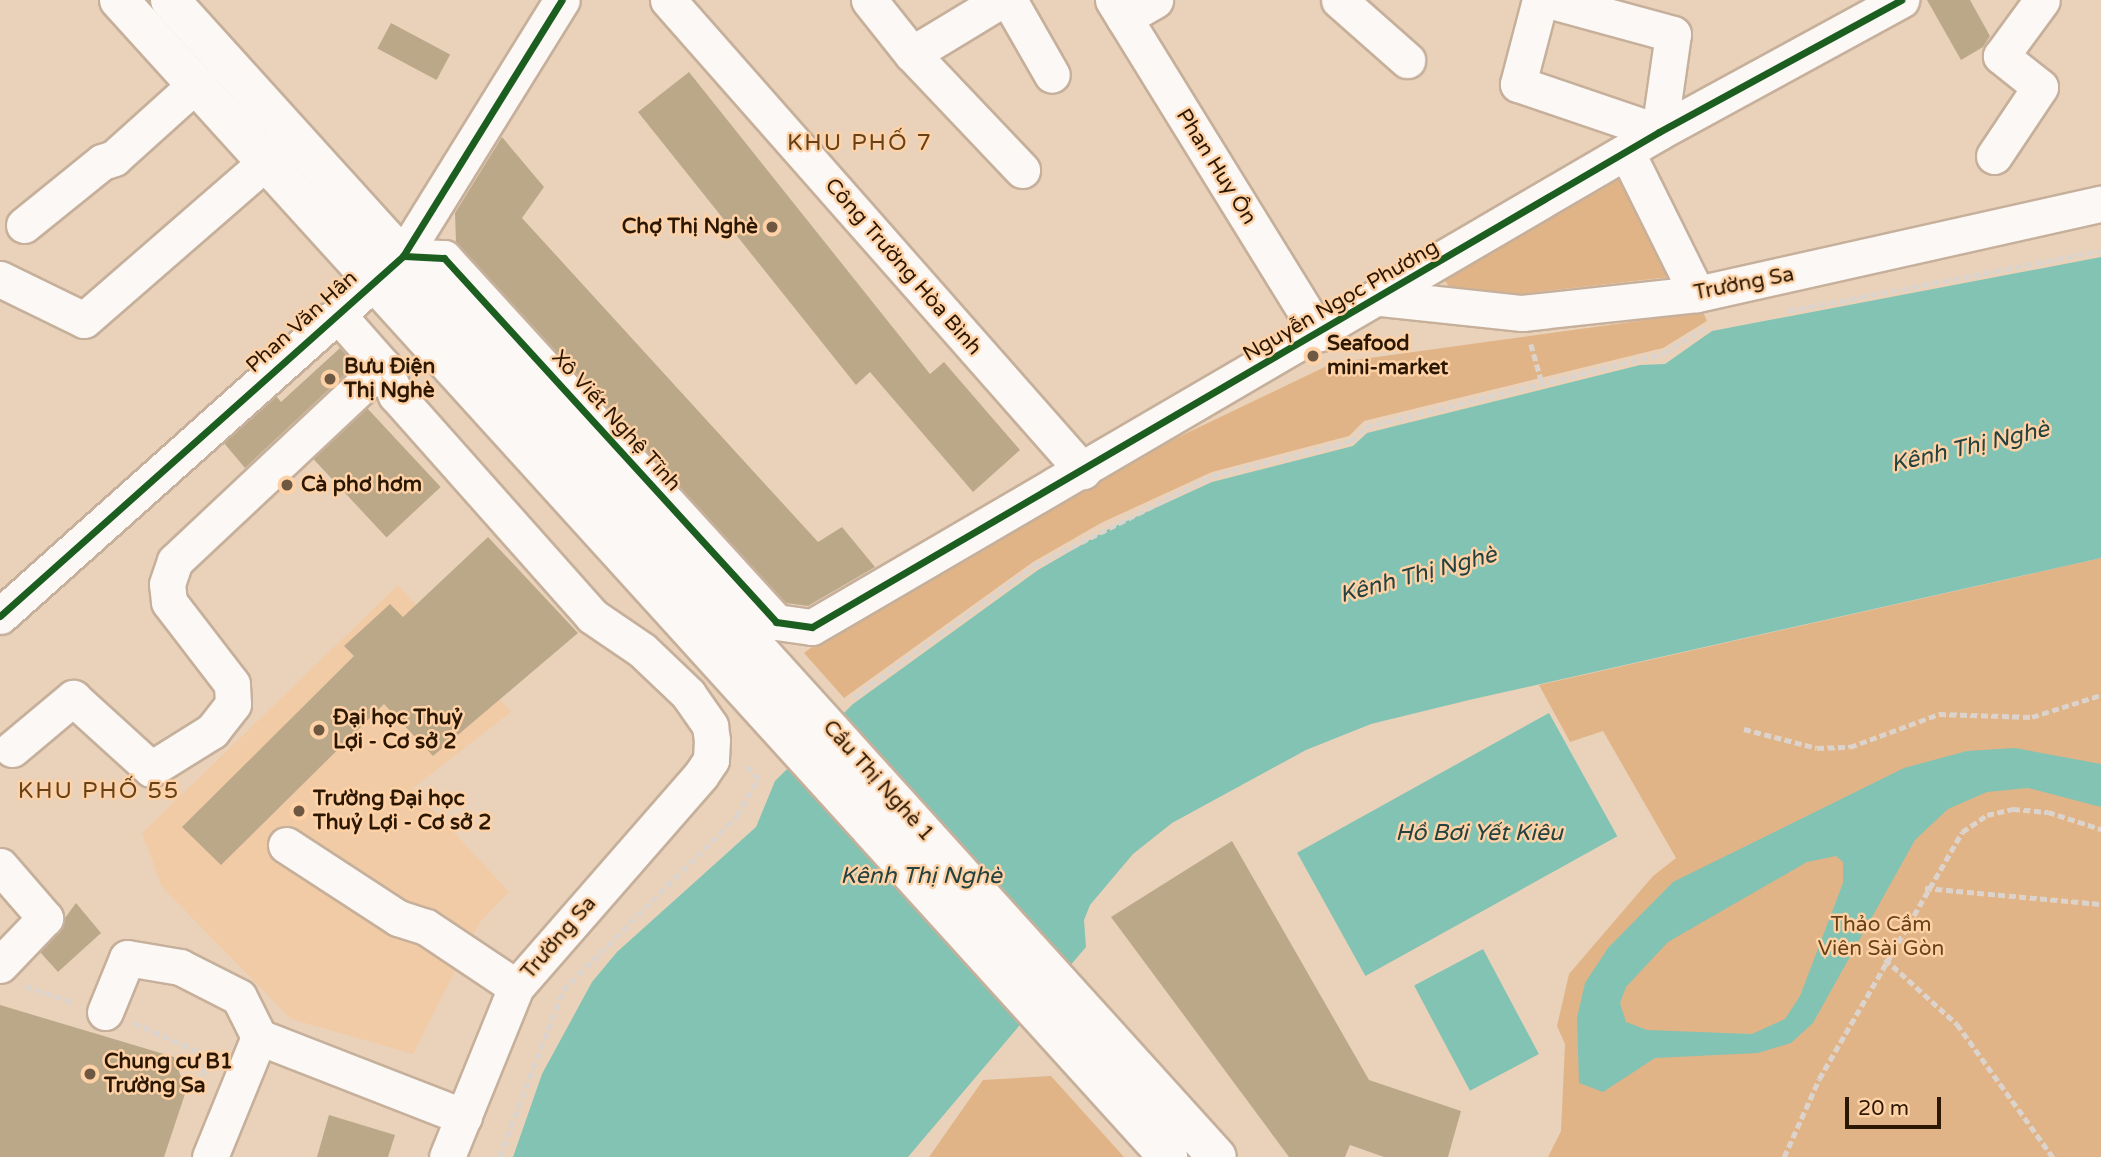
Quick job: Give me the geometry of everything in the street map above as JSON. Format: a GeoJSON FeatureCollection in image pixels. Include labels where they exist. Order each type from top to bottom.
{"type":"FeatureCollection","features":[{"type":"Feature","properties":{"kind":"main road"},"geometry":{"type":"LineString","coordinates":[[119,0],[374,280],[525,417]]}},
{"type":"Feature","properties":{"kind":"main road"},"geometry":{"type":"LineString","coordinates":[[170,0],[403,256],[525,417]]}},
{"type":"Feature","properties":{"kind":"main road","name":"Cầu Thị Nghè 1"},"geometry":{"type":"LineString","coordinates":[[525,417],[1168,1157]]}},
{"type":"Feature","properties":{"kind":"main road","name":"Cầu Thị Nghè 1"},"geometry":{"type":"LineString","coordinates":[[525,417],[1217,1157]]}},
{"type":"Feature","properties":{"kind":"street","name":"Phan Văn Hân"},"geometry":{"type":"LineString","coordinates":[[0,616],[403,256],[562,0]]}},
{"type":"Feature","properties":{"kind":"street","name":"Công Trường Hòa Bình"},"geometry":{"type":"LineString","coordinates":[[668,0],[1083,471]]}},
{"type":"Feature","properties":{"kind":"street"},"geometry":{"type":"LineString","coordinates":[[869,0],[912,54],[1023,170]]}},
{"type":"Feature","properties":{"kind":"street"},"geometry":{"type":"LineString","coordinates":[[912,54],[1001,0]]}},
{"type":"Feature","properties":{"kind":"street"},"geometry":{"type":"LineString","coordinates":[[1009,0],[1052,75]]}},
{"type":"Feature","properties":{"kind":"street"},"geometry":{"type":"LineString","coordinates":[[1119,9],[1155,0]]}},
{"type":"Feature","properties":{"kind":"street"},"geometry":{"type":"LineString","coordinates":[[1319,0],[1325,11],[1339,0],[1407,60]]}},
{"type":"Feature","properties":{"kind":"street"},"geometry":{"type":"LineString","coordinates":[[1540,0],[1518,84],[1659,132],[1673,34],[1548,0]]}},
{"type":"Feature","properties":{"kind":"street","name":"Nguyễn Ngọc Phương"},"geometry":{"type":"LineString","coordinates":[[797,625],[812,627],[1381,298],[1659,132],[1901,0]]}},
{"type":"Feature","properties":{"kind":"street"},"geometry":{"type":"LineString","coordinates":[[1994,156],[2040,87],[2001,56],[2042,0]]}},
{"type":"Feature","properties":{"kind":"street","name":"Phan Huy Ôn"},"geometry":{"type":"LineString","coordinates":[[1119,9],[1319,334]]}},
{"type":"Feature","properties":{"kind":"street"},"geometry":{"type":"LineString","coordinates":[[24,225],[102,162],[114,158],[195,85]]}},
{"type":"Feature","properties":{"kind":"street"},"geometry":{"type":"LineString","coordinates":[[1627,153],[1697,294]]}},
{"type":"Feature","properties":{"kind":"street"},"geometry":{"type":"LineString","coordinates":[[0,279],[84,320],[266,162]]}},
{"type":"Feature","properties":{"kind":"street","name":"Trường Sa"},"geometry":{"type":"LineString","coordinates":[[1381,298],[1522,313],[1697,294],[2101,204]]}},
{"type":"Feature","properties":{"kind":"street","name":"Xô Viết Nghệ Tĩnh"},"geometry":{"type":"LineString","coordinates":[[403,256],[444,258],[776,622],[797,625]]}},
{"type":"Feature","properties":{"kind":"street"},"geometry":{"type":"LineString","coordinates":[[338,315],[383,366],[409,379],[612,604],[642,650],[688,694],[711,736]]}},
{"type":"Feature","properties":{"kind":"street"},"geometry":{"type":"LineString","coordinates":[[12,749],[73,698],[151,769],[212,730],[233,704],[232,684],[169,602],[167,584],[175,561],[383,366]]}},
{"type":"Feature","properties":{"kind":"street","name":"Trường Sa"},"geometry":{"type":"LineString","coordinates":[[447,1157],[516,987],[701,775],[711,736]]}},
{"type":"Feature","properties":{"kind":"street"},"geometry":{"type":"LineString","coordinates":[[286,845],[398,918],[426,927],[516,987]]}},
{"type":"Feature","properties":{"kind":"street"},"geometry":{"type":"LineString","coordinates":[[0,866],[45,918],[6,975]]}},
{"type":"Feature","properties":{"kind":"street"},"geometry":{"type":"LineString","coordinates":[[105,1012],[127,958],[180,967],[239,997],[259,1037],[464,1117]]}},
{"type":"Feature","properties":{"kind":"street"},"geometry":{"type":"LineString","coordinates":[[210,1157],[259,1037]]}},
{"type":"Feature","properties":{"kind":"path"},"geometry":{"type":"LineString","coordinates":[[1775,314],[2101,251]]}},
{"type":"Feature","properties":{"kind":"path"},"geometry":{"type":"LineString","coordinates":[[854,697],[1034,566],[1212,476],[1352,441],[1366,427],[1664,353],[1707,327]]}},
{"type":"Feature","properties":{"kind":"path"},"geometry":{"type":"LineString","coordinates":[[1744,729],[1809,747],[1850,747],[1939,714],[2032,717],[2101,695]]}},
{"type":"Feature","properties":{"kind":"path"},"geometry":{"type":"LineString","coordinates":[[499,1157],[563,990],[753,796],[758,779],[711,736]]}},
{"type":"Feature","properties":{"kind":"path"},"geometry":{"type":"LineString","coordinates":[[1784,1157],[1819,1079],[1925,888],[1962,832],[1987,815],[2013,809],[2048,812],[2101,829]]}},
{"type":"Feature","properties":{"kind":"path"},"geometry":{"type":"LineString","coordinates":[[1925,888],[2101,904]]}},
{"type":"Feature","properties":{"kind":"path"},"geometry":{"type":"LineString","coordinates":[[1885,960],[1957,1024],[2053,1157]]}},
{"type":"Feature","properties":{"kind":"path"},"geometry":{"type":"LineString","coordinates":[[6,975],[105,1012],[202,1053],[205,1069],[192,1107]]}},
{"type":"Feature","properties":{"kind":"shaded area","name":"Trường Đại học Thuỷ Lợi - Cơ sở 2"},"geometry":{"type":"Polygon","coordinates":[[[398,585],[511,712],[413,788],[509,892],[480,922],[413,1054],[291,1019],[162,887],[142,833],[398,585]]]}},
{"type":"Feature","properties":{"kind":"green space"},"geometry":{"type":"Polygon","coordinates":[[[1619,173],[1670,277],[1457,301],[1442,275],[1619,173]]]}},
{"type":"Feature","properties":{"kind":"green space"},"geometry":{"type":"Polygon","coordinates":[[[1703,312],[1707,321],[1663,348],[1364,421],[1349,436],[1212,472],[1101,523],[1033,562],[844,698],[804,653],[855,614],[1091,479],[1333,363],[1703,312]]]}},
{"type":"Feature","properties":{"kind":"green space","name":"Thảo Cầm Viên Sài Gòn"},"geometry":{"type":"Polygon","coordinates":[[[2101,558],[2101,1157],[1548,1157],[1561,1131],[1565,1044],[1557,1026],[1569,974],[1653,876],[1676,858],[1603,731],[1570,742],[1539,685],[2101,558]]]}},
{"type":"Feature","properties":{"kind":"green space"},"geometry":{"type":"Polygon","coordinates":[[[1051,1076],[1124,1157],[929,1157],[983,1080],[1051,1076]]]}},
{"type":"Feature","properties":{"kind":"water","name":"Kênh Thị Nghè"},"geometry":{"type":"Polygon","coordinates":[[[2101,257],[2101,558],[1469,700],[1371,724],[1306,750],[1172,823],[1133,854],[1090,905],[1084,920],[1086,947],[908,1157],[513,1157],[542,1074],[592,982],[617,952],[756,827],[775,781],[853,704],[1038,570],[1107,530],[1212,482],[1353,446],[1367,433],[1640,365],[1665,364],[1712,331],[2101,257]]]}},
{"type":"Feature","properties":{"kind":"water","name":"Hồ Bơi Yết Kiêu"},"geometry":{"type":"Polygon","coordinates":[[[1549,713],[1617,836],[1365,976],[1297,853],[1549,713]]]}},
{"type":"Feature","properties":{"kind":"water"},"geometry":{"type":"Polygon","coordinates":[[[2015,748],[2101,764],[2101,807],[2028,788],[1987,792],[1948,809],[1915,840],[1813,1023],[1791,1043],[1758,1053],[1655,1058],[1603,1092],[1579,1083],[1577,1018],[1585,983],[1608,948],[1673,882],[1904,768],[1967,751],[2015,748]],[[1836,856],[1807,862],[1668,942],[1626,987],[1620,1003],[1626,1022],[1647,1030],[1752,1034],[1785,1019],[1800,996],[1843,883],[1843,862],[1836,856]]]}},
{"type":"Feature","properties":{"kind":"water"},"geometry":{"type":"Polygon","coordinates":[[[1483,949],[1539,1054],[1470,1091],[1414,986],[1483,949]]]}},
{"type":"Feature","properties":{"kind":"building"},"geometry":{"type":"Polygon","coordinates":[[[1927,0],[1970,0],[1990,36],[1983,47],[1961,60],[1927,0]]]}},
{"type":"Feature","properties":{"kind":"building"},"geometry":{"type":"Polygon","coordinates":[[[391,23],[450,54],[437,80],[377,49],[391,23]]]}},
{"type":"Feature","properties":{"kind":"building","name":"Chợ Thị Nghè"},"geometry":{"type":"Polygon","coordinates":[[[689,72],[930,374],[944,362],[1020,450],[973,492],[870,372],[856,385],[638,112],[689,72]]]}},
{"type":"Feature","properties":{"kind":"building"},"geometry":{"type":"Polygon","coordinates":[[[502,137],[544,187],[522,218],[818,542],[842,527],[875,567],[808,606],[786,603],[456,243],[455,213],[502,137]]]}},
{"type":"Feature","properties":{"kind":"building"},"geometry":{"type":"Polygon","coordinates":[[[340,348],[355,365],[245,468],[224,443],[276,396],[281,402],[340,348]]]}},
{"type":"Feature","properties":{"kind":"building"},"geometry":{"type":"Polygon","coordinates":[[[367,408],[441,487],[387,537],[313,458],[367,408]]]}},
{"type":"Feature","properties":{"kind":"building","name":"Đại học Thuỷ Lợi - Cơ sở 2"},"geometry":{"type":"Polygon","coordinates":[[[488,537],[578,633],[433,756],[384,704],[221,865],[182,827],[354,656],[344,646],[390,604],[403,617],[488,537]]]}},
{"type":"Feature","properties":{"kind":"building"},"geometry":{"type":"Polygon","coordinates":[[[1232,841],[1369,1080],[1461,1111],[1448,1157],[1384,1157],[1350,1145],[1345,1157],[1289,1157],[1111,917],[1232,841]]]}},
{"type":"Feature","properties":{"kind":"building"},"geometry":{"type":"Polygon","coordinates":[[[76,903],[101,933],[58,972],[40,952],[76,903]]]}},
{"type":"Feature","properties":{"kind":"building","name":"Chung cư B1 Trường Sa"},"geometry":{"type":"Polygon","coordinates":[[[0,1005],[174,1057],[186,1091],[164,1157],[0,1157],[0,1005]]]}},
{"type":"Feature","properties":{"kind":"building"},"geometry":{"type":"Polygon","coordinates":[[[329,1115],[395,1135],[388,1157],[317,1157],[329,1115]]]}},
{"type":"Feature","properties":{"kind":"cycle path"},"geometry":{"type":"LineString","coordinates":[[0,616],[403,256],[562,0]]}},
{"type":"Feature","properties":{"kind":"cycle path"},"geometry":{"type":"LineString","coordinates":[[403,256],[444,258],[776,622],[812,627],[1659,132],[1901,0]]}},
{"type":"Feature","properties":{"kind":"place","name":"Chợ Thị Nghè"},"geometry":{"type":"Point","coordinates":[772,227]}},
{"type":"Feature","properties":{"kind":"place","name":"Seafood mini-market"},"geometry":{"type":"Point","coordinates":[1313,356]}},
{"type":"Feature","properties":{"kind":"place","name":"Bưu Điện Thị Nghè"},"geometry":{"type":"Point","coordinates":[330,379]}},
{"type":"Feature","properties":{"kind":"place","name":"Cà phơ hơm"},"geometry":{"type":"Point","coordinates":[287,485]}},
{"type":"Feature","properties":{"kind":"place","name":"Đại học Thuỷ Lợi - Cơ sở 2"},"geometry":{"type":"Point","coordinates":[319,730]}},
{"type":"Feature","properties":{"kind":"place","name":"Trường Đại học Thuỷ Lợi - Cơ sở 2"},"geometry":{"type":"Point","coordinates":[299,811]}},
{"type":"Feature","properties":{"kind":"place","name":"Chung cư B1 Trường Sa"},"geometry":{"type":"Point","coordinates":[90,1074]}},
{"type":"Feature","properties":{"kind":"district","name":"KHU PHỐ 7"},"geometry":{"type":"Point","coordinates":[860,143]}},
{"type":"Feature","properties":{"kind":"district","name":"KHU PHỐ 55"},"geometry":{"type":"Point","coordinates":[99,791]}}]}
